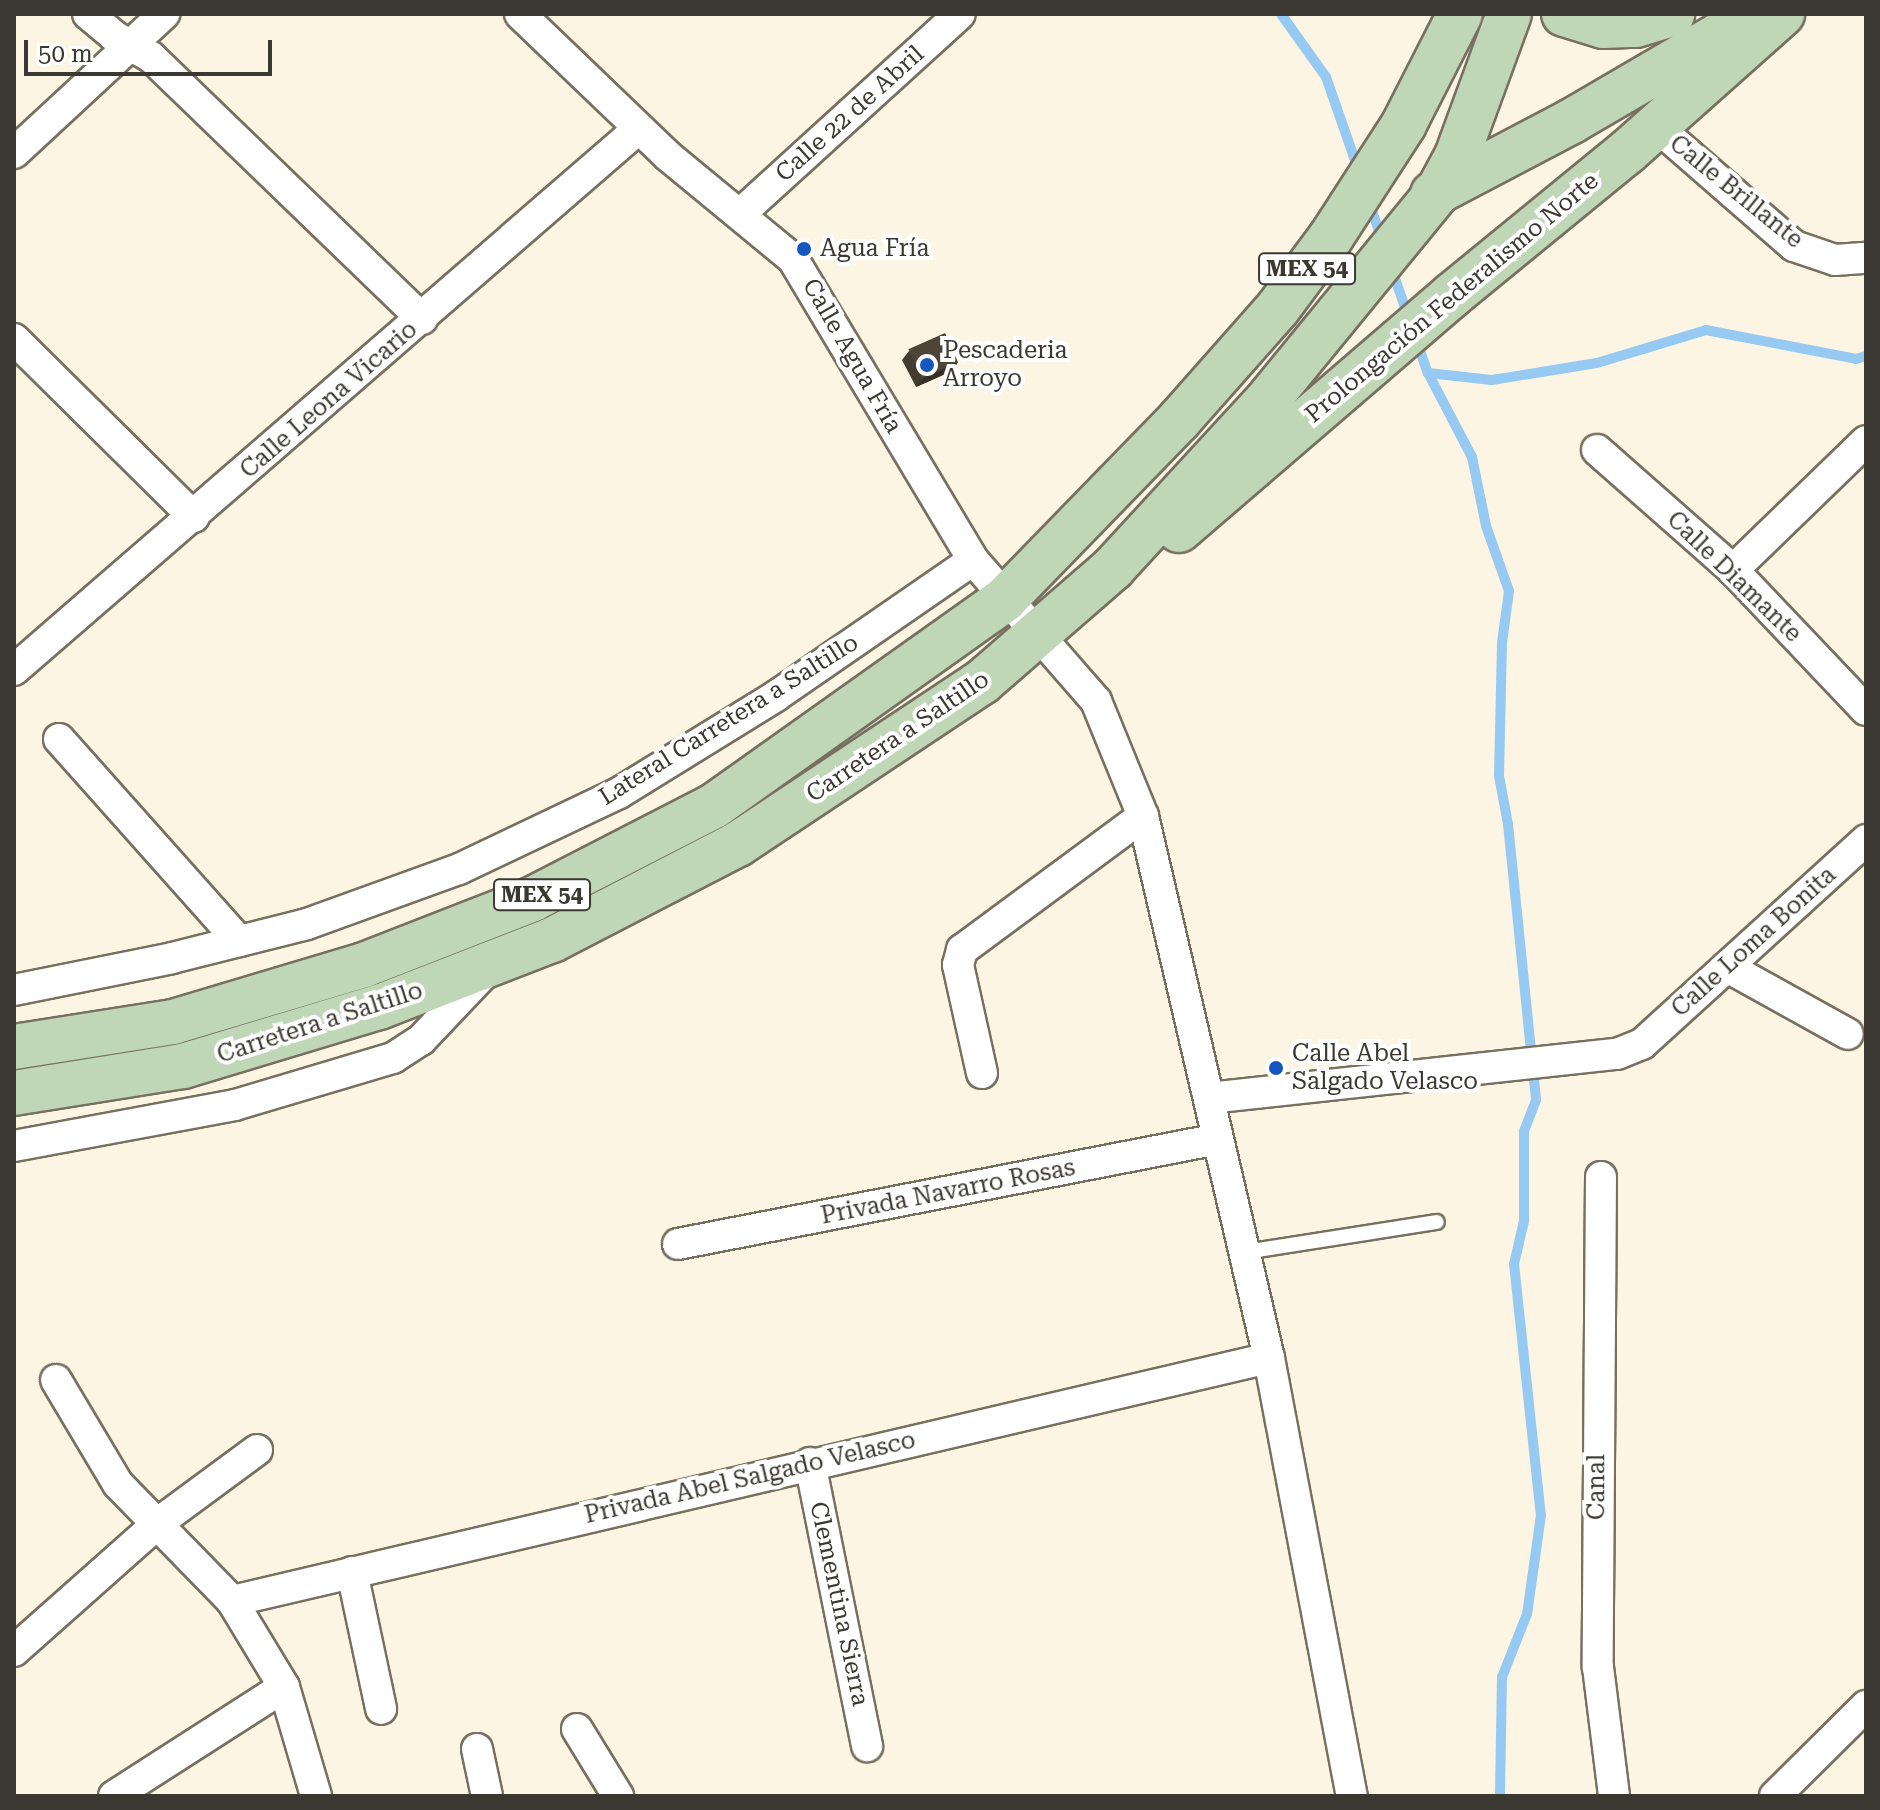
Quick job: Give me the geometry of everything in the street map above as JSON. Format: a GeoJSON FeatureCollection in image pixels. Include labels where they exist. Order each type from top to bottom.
{"type":"FeatureCollection","features":[{"type":"Feature","properties":{"kind":"main road","name":"Carretera a Saltillo"},"geometry":{"type":"LineString","coordinates":[[14,1047],[173,1022],[364,965],[533,899],[714,806],[1005,599],[1231,365],[1331,237],[1404,124],[1460,14]]}},
{"type":"Feature","properties":{"kind":"main road","name":"Carretera a Saltillo"},"geometry":{"type":"LineString","coordinates":[[14,1093],[183,1066],[379,1007],[552,940],[738,844],[982,682],[1286,410],[1417,208],[1457,156],[1509,14]]}},
{"type":"Feature","properties":{"kind":"main road"},"geometry":{"type":"LineString","coordinates":[[1564,14],[1603,26],[1636,25],[1672,14]]}},
{"type":"Feature","properties":{"kind":"main road"},"geometry":{"type":"LineString","coordinates":[[1331,237],[1417,208],[1753,14]]}},
{"type":"Feature","properties":{"kind":"main road","name":"Prolongación Federalismo Norte"},"geometry":{"type":"LineString","coordinates":[[1286,410],[1452,295],[1656,126],[1782,14]]}},
{"type":"Feature","properties":{"kind":"street"},"geometry":{"type":"LineString","coordinates":[[88,14],[151,57],[422,319]]}},
{"type":"Feature","properties":{"kind":"street"},"geometry":{"type":"LineString","coordinates":[[14,153],[164,14]]}},
{"type":"Feature","properties":{"kind":"street","name":"Calle 22 de Abril"},"geometry":{"type":"LineString","coordinates":[[740,214],[960,14]]}},
{"type":"Feature","properties":{"kind":"street","name":"Calle Agua Fría"},"geometry":{"type":"LineString","coordinates":[[528,16],[638,129],[781,248],[804,274],[973,560],[1037,635]]}},
{"type":"Feature","properties":{"kind":"street","name":"Calle Brillante"},"geometry":{"type":"LineString","coordinates":[[1656,126],[1794,246],[1835,260],[1866,258]]}},
{"type":"Feature","properties":{"kind":"street","name":"Calle Leona Vicario"},"geometry":{"type":"LineString","coordinates":[[15,667],[194,517],[638,129]]}},
{"type":"Feature","properties":{"kind":"street"},"geometry":{"type":"LineString","coordinates":[[14,339],[194,517]]}},
{"type":"Feature","properties":{"kind":"street"},"geometry":{"type":"LineString","coordinates":[[1733,570],[1866,441]]}},
{"type":"Feature","properties":{"kind":"street","name":"Calle Diamante"},"geometry":{"type":"LineString","coordinates":[[1597,450],[1733,570],[1866,710]]}},
{"type":"Feature","properties":{"kind":"street","name":"Lateral Carretera a Saltillo"},"geometry":{"type":"LineString","coordinates":[[14,990],[307,924],[459,869],[619,793],[776,696],[973,560]]}},
{"type":"Feature","properties":{"kind":"street"},"geometry":{"type":"LineString","coordinates":[[1037,635],[1096,701],[1143,816],[1269,1358],[1352,1796]]}},
{"type":"Feature","properties":{"kind":"street"},"geometry":{"type":"LineString","coordinates":[[59,739],[239,941]]}},
{"type":"Feature","properties":{"kind":"street"},"geometry":{"type":"LineString","coordinates":[[982,1073],[958,965],[962,950],[1143,816]]}},
{"type":"Feature","properties":{"kind":"street","name":"Calle Loma Bonita"},"geometry":{"type":"LineString","coordinates":[[1209,1098],[1617,1054],[1642,1044],[1866,840]]}},
{"type":"Feature","properties":{"kind":"street"},"geometry":{"type":"LineString","coordinates":[[14,1146],[235,1105],[393,1058],[421,1040],[493,963]]}},
{"type":"Feature","properties":{"kind":"street"},"geometry":{"type":"LineString","coordinates":[[1727,967],[1848,1034]]}},
{"type":"Feature","properties":{"kind":"street","name":"Privada Navarro Rosas"},"geometry":{"type":"LineString","coordinates":[[678,1244],[1218,1139]]}},
{"type":"Feature","properties":{"kind":"street","name":"Canal"},"geometry":{"type":"LineString","coordinates":[[1601,1177],[1598,1667],[1614,1796]]}},
{"type":"Feature","properties":{"kind":"street","name":"Privada Abel Salgado Velasco"},"geometry":{"type":"LineString","coordinates":[[232,1601],[810,1463],[1269,1358]]}},
{"type":"Feature","properties":{"kind":"street"},"geometry":{"type":"LineString","coordinates":[[56,1380],[118,1484],[232,1601],[284,1687],[316,1796]]}},
{"type":"Feature","properties":{"kind":"street"},"geometry":{"type":"LineString","coordinates":[[14,1651],[158,1523],[257,1450]]}},
{"type":"Feature","properties":{"kind":"street","name":"Clementina Sierra"},"geometry":{"type":"LineString","coordinates":[[810,1463],[867,1746]]}},
{"type":"Feature","properties":{"kind":"street"},"geometry":{"type":"LineString","coordinates":[[352,1572],[381,1709]]}},
{"type":"Feature","properties":{"kind":"street"},"geometry":{"type":"LineString","coordinates":[[114,1796],[284,1687]]}},
{"type":"Feature","properties":{"kind":"street"},"geometry":{"type":"LineString","coordinates":[[1775,1796],[1866,1706]]}},
{"type":"Feature","properties":{"kind":"street"},"geometry":{"type":"LineString","coordinates":[[577,1729],[618,1796]]}},
{"type":"Feature","properties":{"kind":"street"},"geometry":{"type":"LineString","coordinates":[[477,1749],[487,1796]]}},
{"type":"Feature","properties":{"kind":"lane"},"geometry":{"type":"LineString","coordinates":[[1245,1252],[1437,1222]]}},
{"type":"Feature","properties":{"kind":"building","name":"Pescaderia Arroyo"},"geometry":{"type":"Polygon","coordinates":[[[945,333],[958,362],[921,379],[908,349],[945,333]]]}},
{"type":"Feature","properties":{"kind":"waterway"},"geometry":{"type":"LineString","coordinates":[[1281,14],[1326,77],[1359,172]]}},
{"type":"Feature","properties":{"kind":"waterway"},"geometry":{"type":"LineString","coordinates":[[1369,202],[1382,240]]}},
{"type":"Feature","properties":{"kind":"waterway"},"geometry":{"type":"LineString","coordinates":[[1391,267],[1408,316]]}},
{"type":"Feature","properties":{"kind":"waterway"},"geometry":{"type":"LineString","coordinates":[[1428,373],[1492,380],[1597,363],[1706,330],[1856,359],[1866,356]]}},
{"type":"Feature","properties":{"kind":"waterway"},"geometry":{"type":"LineString","coordinates":[[1416,339],[1428,373],[1472,457],[1486,526],[1509,591],[1502,643],[1499,776],[1508,824],[1536,1100],[1524,1131],[1524,1221],[1514,1264],[1541,1515],[1527,1614],[1502,1677],[1500,1796]]}},
{"type":"Feature","properties":{"kind":"place","name":"Agua Fría"},"geometry":{"type":"Point","coordinates":[804,249]}},
{"type":"Feature","properties":{"kind":"place","name":"Pescaderia Arroyo"},"geometry":{"type":"Point","coordinates":[927,365]}},
{"type":"Feature","properties":{"kind":"place","name":"Calle Abel Salgado Velasco"},"geometry":{"type":"Point","coordinates":[1276,1068]}}]}
